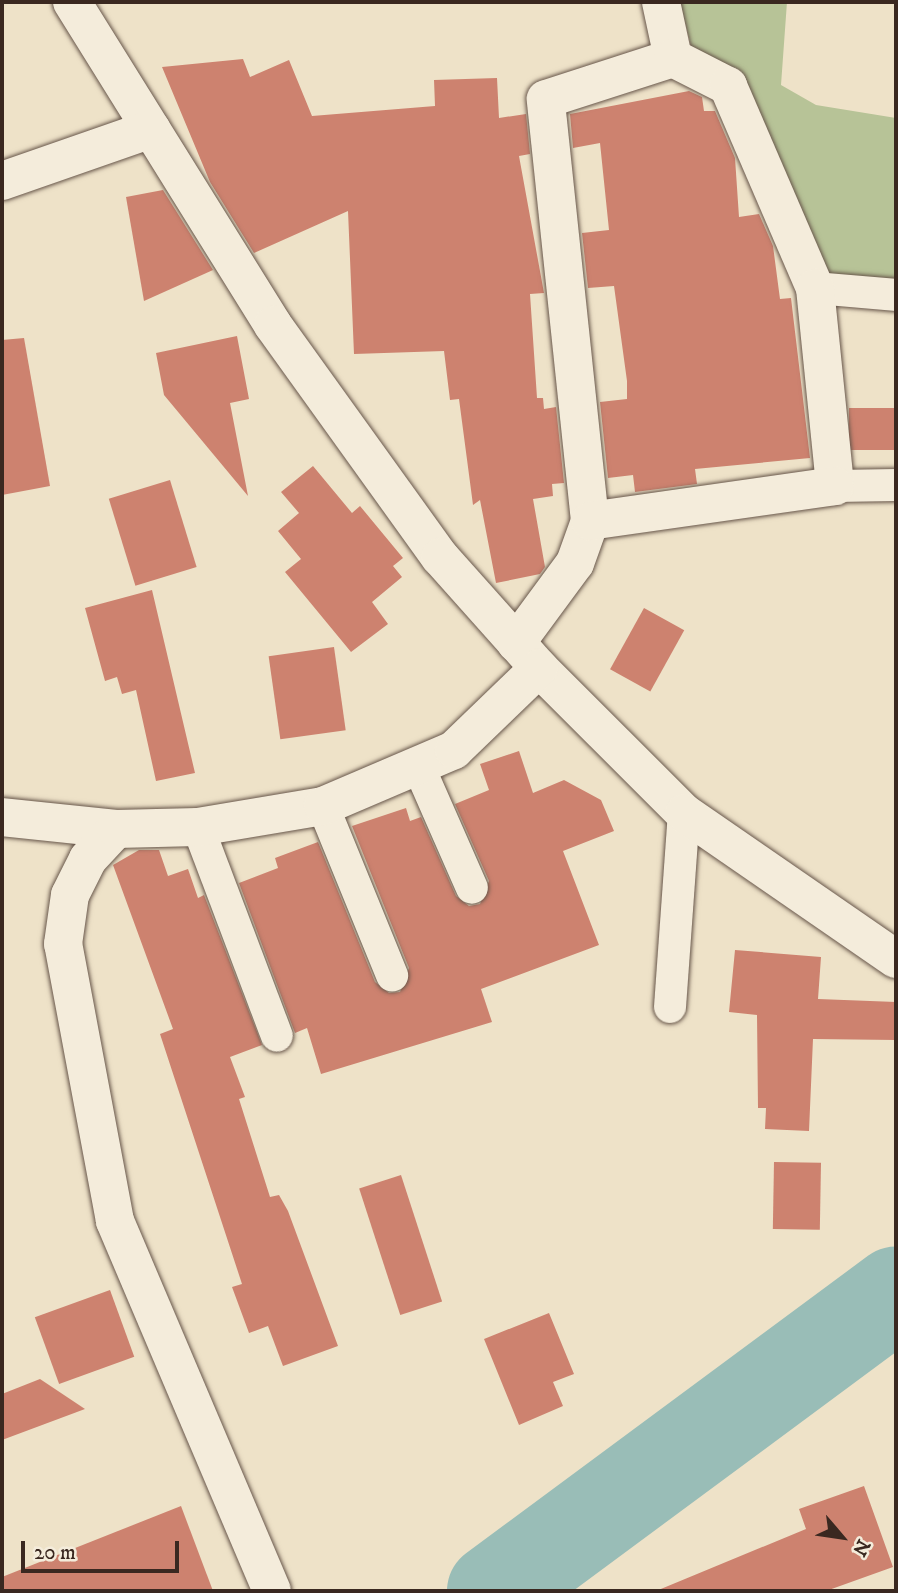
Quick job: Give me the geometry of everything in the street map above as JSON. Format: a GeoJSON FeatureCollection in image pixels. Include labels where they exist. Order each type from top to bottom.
{"type":"FeatureCollection","features":[{"type":"Feature","properties":{"kind":"street"},"geometry":{"type":"LineString","coordinates":[[72,2],[273,325],[440,557],[527,655],[684,813],[896,959]]}},
{"type":"Feature","properties":{"kind":"street"},"geometry":{"type":"LineString","coordinates":[[106,2],[110,60]]}},
{"type":"Feature","properties":{"kind":"street"},"geometry":{"type":"LineString","coordinates":[[662,2],[673,58]]}},
{"type":"Feature","properties":{"kind":"street"},"geometry":{"type":"LineString","coordinates":[[2,817],[116,829],[198,827],[323,806],[454,750],[527,655],[575,563],[590,520],[546,99],[673,58],[728,86],[815,288],[835,486],[590,520]]}},
{"type":"Feature","properties":{"kind":"street"},"geometry":{"type":"LineString","coordinates":[[2,181],[151,129]]}},
{"type":"Feature","properties":{"kind":"street"},"geometry":{"type":"LineString","coordinates":[[116,829],[88,859],[70,895],[63,944],[115,1221],[272,1591]]}},
{"type":"Feature","properties":{"kind":"lane"},"geometry":{"type":"LineString","coordinates":[[815,288],[896,295]]}},
{"type":"Feature","properties":{"kind":"lane"},"geometry":{"type":"LineString","coordinates":[[835,486],[896,485]]}},
{"type":"Feature","properties":{"kind":"lane"},"geometry":{"type":"LineString","coordinates":[[418,765],[472,888]]}},
{"type":"Feature","properties":{"kind":"lane"},"geometry":{"type":"LineString","coordinates":[[323,806],[392,975]]}},
{"type":"Feature","properties":{"kind":"lane"},"geometry":{"type":"LineString","coordinates":[[670,1007],[684,813]]}},
{"type":"Feature","properties":{"kind":"lane"},"geometry":{"type":"LineString","coordinates":[[198,827],[277,1036]]}},
{"type":"Feature","properties":{"kind":"green space"},"geometry":{"type":"Polygon","coordinates":[[[680,2],[787,2],[781,85],[816,105],[896,118],[896,283],[828,279],[692,50],[680,2]]]}},
{"type":"Feature","properties":{"kind":"building"},"geometry":{"type":"Polygon","coordinates":[[[243,59],[250,77],[289,60],[312,116],[435,106],[434,80],[497,78],[499,118],[526,114],[530,154],[519,156],[544,293],[530,294],[537,398],[543,398],[544,409],[556,407],[564,483],[552,484],[553,496],[533,499],[545,567],[540,574],[496,583],[480,500],[473,505],[459,399],[450,400],[444,351],[354,354],[348,211],[254,253],[210,182],[162,67],[243,59]]]}},
{"type":"Feature","properties":{"kind":"building"},"geometry":{"type":"Polygon","coordinates":[[[689,91],[702,97],[704,111],[715,111],[735,158],[739,217],[759,214],[773,246],[780,299],[791,298],[810,458],[695,469],[697,484],[635,492],[633,475],[608,478],[600,402],[627,399],[627,381],[614,286],[588,288],[582,233],[609,230],[600,143],[573,148],[570,114],[689,91]]]}},
{"type":"Feature","properties":{"kind":"building"},"geometry":{"type":"Polygon","coordinates":[[[163,190],[213,270],[144,301],[126,197],[163,190]]]}},
{"type":"Feature","properties":{"kind":"building"},"geometry":{"type":"Polygon","coordinates":[[[237,336],[249,399],[230,403],[248,496],[164,395],[156,353],[237,336]]]}},
{"type":"Feature","properties":{"kind":"building"},"geometry":{"type":"Polygon","coordinates":[[[24,338],[50,486],[2,495],[2,340],[24,338]]]}},
{"type":"Feature","properties":{"kind":"building"},"geometry":{"type":"Polygon","coordinates":[[[849,408],[896,408],[896,450],[849,450],[849,408]]]}},
{"type":"Feature","properties":{"kind":"building"},"geometry":{"type":"Polygon","coordinates":[[[313,466],[352,513],[360,506],[403,558],[393,566],[402,577],[372,602],[388,624],[351,652],[285,572],[301,559],[278,531],[299,513],[281,492],[313,466]]]}},
{"type":"Feature","properties":{"kind":"building"},"geometry":{"type":"Polygon","coordinates":[[[170,480],[197,567],[135,586],[109,499],[170,480]]]}},
{"type":"Feature","properties":{"kind":"building"},"geometry":{"type":"Polygon","coordinates":[[[152,590],[195,773],[156,781],[136,690],[122,694],[117,677],[105,681],[85,608],[152,590]]]}},
{"type":"Feature","properties":{"kind":"building"},"geometry":{"type":"Polygon","coordinates":[[[644,608],[684,630],[650,692],[610,669],[644,608]]]}},
{"type":"Feature","properties":{"kind":"building"},"geometry":{"type":"Polygon","coordinates":[[[334,647],[346,730],[280,739],[269,656],[334,647]]]}},
{"type":"Feature","properties":{"kind":"building"},"geometry":{"type":"Polygon","coordinates":[[[519,751],[533,793],[564,780],[601,800],[614,831],[563,851],[599,945],[481,989],[492,1022],[321,1074],[307,1028],[295,1033],[239,883],[278,868],[275,858],[318,842],[375,982],[389,993],[400,992],[409,968],[352,826],[406,808],[410,821],[421,817],[456,896],[469,906],[480,904],[489,881],[455,804],[489,790],[480,764],[519,751]]]}},
{"type":"Feature","properties":{"kind":"building"},"geometry":{"type":"Polygon","coordinates":[[[139,850],[159,850],[168,876],[188,869],[198,898],[204,895],[262,1045],[230,1057],[245,1097],[239,1099],[270,1197],[279,1195],[288,1211],[338,1346],[283,1366],[268,1326],[249,1333],[232,1287],[242,1284],[160,1034],[173,1029],[113,865],[139,850]]]}},
{"type":"Feature","properties":{"kind":"building"},"geometry":{"type":"Polygon","coordinates":[[[735,950],[821,957],[818,999],[896,1002],[896,1040],[813,1039],[809,1131],[765,1129],[766,1108],[758,1108],[757,1015],[729,1012],[735,950]]]}},
{"type":"Feature","properties":{"kind":"building"},"geometry":{"type":"Polygon","coordinates":[[[774,1162],[821,1163],[820,1230],[773,1229],[774,1162]]]}},
{"type":"Feature","properties":{"kind":"building"},"geometry":{"type":"Polygon","coordinates":[[[401,1175],[442,1301],[400,1315],[359,1189],[401,1175]]]}},
{"type":"Feature","properties":{"kind":"building"},"geometry":{"type":"Polygon","coordinates":[[[110,1290],[134,1357],[59,1384],[35,1317],[110,1290]]]}},
{"type":"Feature","properties":{"kind":"building"},"geometry":{"type":"Polygon","coordinates":[[[549,1313],[574,1374],[553,1382],[563,1406],[519,1425],[484,1339],[549,1313]]]}},
{"type":"Feature","properties":{"kind":"building"},"geometry":{"type":"Polygon","coordinates":[[[40,1379],[85,1409],[2,1440],[2,1394],[40,1379]]]}},
{"type":"Feature","properties":{"kind":"building"},"geometry":{"type":"Polygon","coordinates":[[[864,1486],[893,1567],[826,1591],[656,1591],[806,1529],[799,1509],[864,1486]]]}},
{"type":"Feature","properties":{"kind":"building"},"geometry":{"type":"Polygon","coordinates":[[[181,1506],[213,1591],[2,1591],[2,1577],[181,1506]]]}},
{"type":"Feature","properties":{"kind":"waterway"},"geometry":{"type":"LineString","coordinates":[[494,1591],[896,1294]]}}]}
